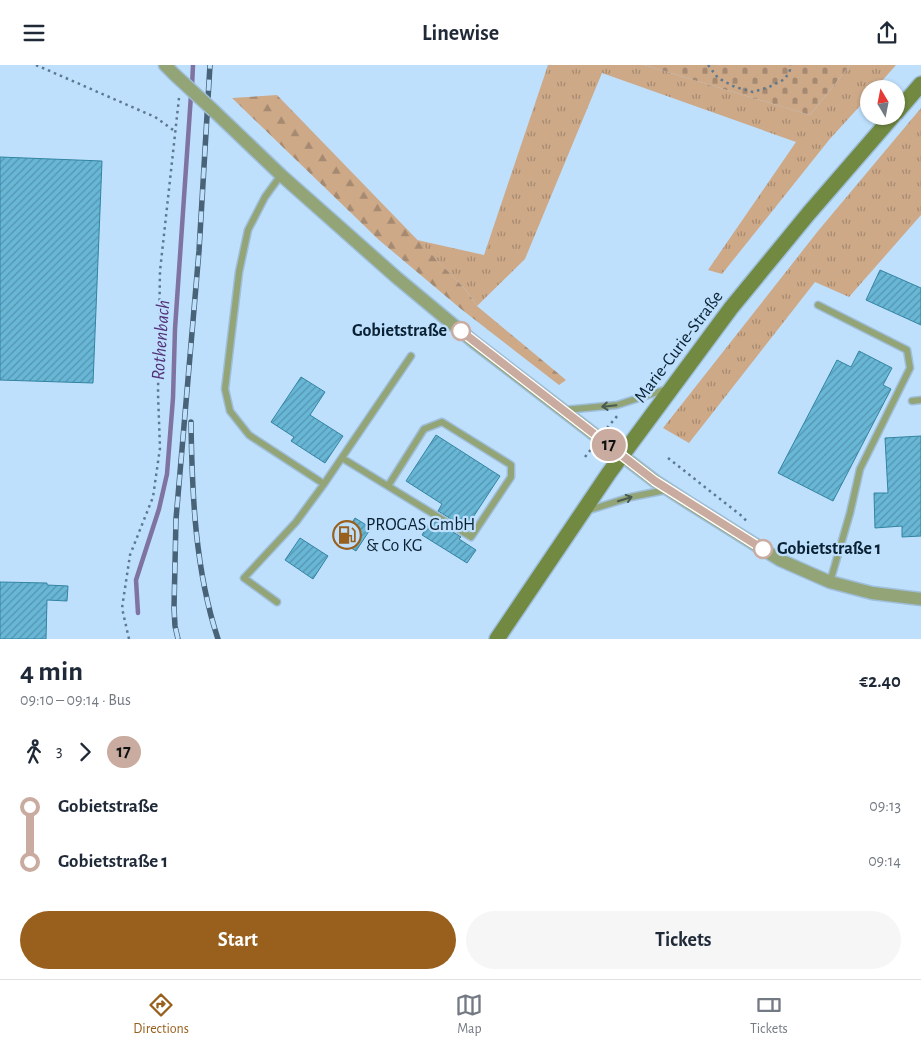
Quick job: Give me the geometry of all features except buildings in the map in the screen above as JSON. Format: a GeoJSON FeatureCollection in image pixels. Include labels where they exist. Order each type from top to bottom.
{"type":"FeatureCollection","features":[{"type":"Feature","properties":{"kind":"main road"},"geometry":{"type":"LineString","coordinates":[[905,103],[921,84]]}},
{"type":"Feature","properties":{"kind":"main road","name":"Marie-Curie-Straße"},"geometry":{"type":"LineString","coordinates":[[497,639],[622,455],[731,308],[809,213],[885,125]]}},
{"type":"Feature","properties":{"kind":"street"},"geometry":{"type":"LineString","coordinates":[[165,65],[281,175],[410,289],[474,342],[668,489],[780,560],[830,582],[872,593],[921,599]]}},
{"type":"Feature","properties":{"kind":"lane"},"geometry":{"type":"LineString","coordinates":[[281,175],[265,197],[248,230],[239,272],[225,389],[230,411],[249,435],[324,485]]}},
{"type":"Feature","properties":{"kind":"lane"},"geometry":{"type":"LineString","coordinates":[[818,305],[907,350],[910,368],[860,469],[850,513],[830,582]]}},
{"type":"Feature","properties":{"kind":"lane"},"geometry":{"type":"LineString","coordinates":[[277,602],[244,578],[296,523],[411,357]]}},
{"type":"Feature","properties":{"kind":"lane"},"geometry":{"type":"LineString","coordinates":[[563,410],[617,405],[673,387]]}},
{"type":"Feature","properties":{"kind":"lane"},"geometry":{"type":"LineString","coordinates":[[912,401],[921,400]]}},
{"type":"Feature","properties":{"kind":"lane"},"geometry":{"type":"LineString","coordinates":[[342,458],[471,537],[510,477],[511,465],[442,422],[424,429],[388,486]]}},
{"type":"Feature","properties":{"kind":"lane"},"geometry":{"type":"LineString","coordinates":[[583,512],[631,497],[668,489]]}},
{"type":"Feature","properties":{"kind":"path"},"geometry":{"type":"LineString","coordinates":[[36,65],[155,117],[176,132]]}},
{"type":"Feature","properties":{"kind":"path"},"geometry":{"type":"LineString","coordinates":[[708,65],[718,78],[735,87],[753,92],[785,79],[790,70],[790,65]]}},
{"type":"Feature","properties":{"kind":"path"},"geometry":{"type":"LineString","coordinates":[[129,639],[122,608],[130,555],[153,497],[160,448],[158,393],[160,271],[179,94]]}},
{"type":"Feature","properties":{"kind":"path"},"geometry":{"type":"LineString","coordinates":[[668,457],[742,517],[751,528]]}},
{"type":"Feature","properties":{"kind":"green space"},"geometry":{"type":"Polygon","coordinates":[[[548,65],[644,65],[810,115],[850,65],[896,65],[883,80],[860,80],[860,106],[829,140],[722,274],[708,270],[796,142],[602,73],[525,259],[477,306],[466,290],[417,240],[484,255],[548,65]]]}},
{"type":"Feature","properties":{"kind":"green space"},"geometry":{"type":"Polygon","coordinates":[[[644,65],[850,65],[810,115],[644,65]]]}},
{"type":"Feature","properties":{"kind":"green space"},"geometry":{"type":"Polygon","coordinates":[[[277,95],[466,290],[477,306],[566,380],[559,385],[461,309],[379,240],[232,98],[277,95]]]}},
{"type":"Feature","properties":{"kind":"green space"},"geometry":{"type":"Polygon","coordinates":[[[921,108],[921,215],[849,297],[815,282],[689,443],[663,428],[818,231],[921,108]]]}},
{"type":"Feature","properties":{"kind":"waterway","name":"Rothenbach"},"geometry":{"type":"LineString","coordinates":[[192,87],[193,65]]}},
{"type":"Feature","properties":{"kind":"waterway","name":"Rothenbach"},"geometry":{"type":"LineString","coordinates":[[138,613],[136,580],[159,509],[167,474],[191,95]]}},
{"type":"Feature","properties":{"kind":"railway"},"geometry":{"type":"LineString","coordinates":[[178,639],[174,608],[176,519],[199,251],[210,65]]}},
{"type":"Feature","properties":{"kind":"railway"},"geometry":{"type":"LineString","coordinates":[[191,422],[196,532],[204,586],[218,639]]}},
{"type":"Feature","properties":{"kind":"bus line","name":"17"},"geometry":{"type":"LineString","coordinates":[[461,331],[655,481],[763,549]]}},
{"type":"Feature","properties":{"kind":"place","name":"Gobietstraße"},"geometry":{"type":"Point","coordinates":[461,331]}},
{"type":"Feature","properties":{"kind":"place","name":"PROGAS GmbH & Co KG"},"geometry":{"type":"Point","coordinates":[347,535]}},
{"type":"Feature","properties":{"kind":"place","name":"Gobietstraße 1"},"geometry":{"type":"Point","coordinates":[763,549]}}]}
